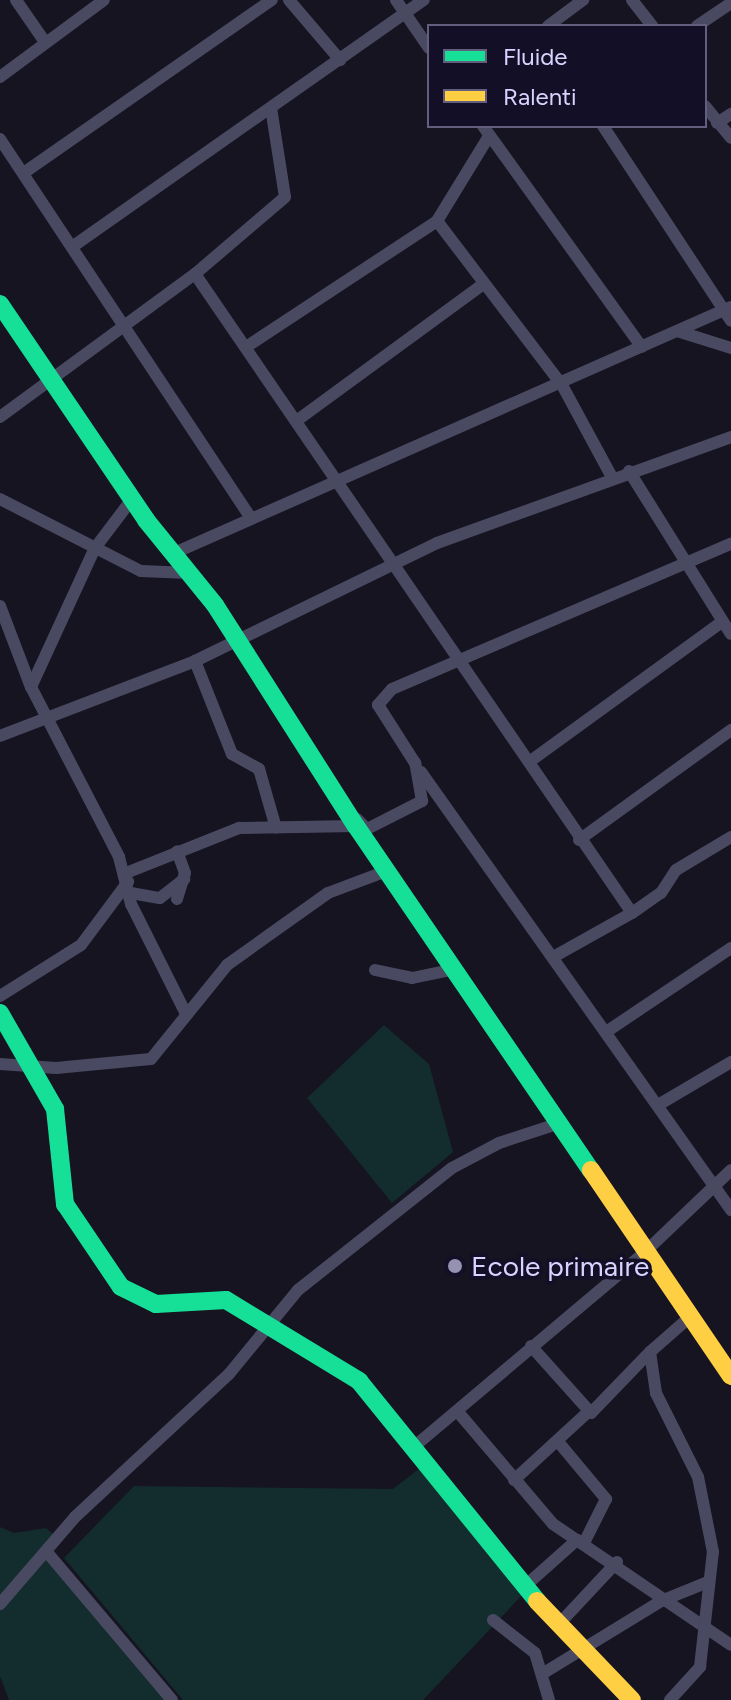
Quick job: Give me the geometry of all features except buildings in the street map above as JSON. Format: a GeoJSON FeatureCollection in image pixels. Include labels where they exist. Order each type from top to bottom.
{"type":"FeatureCollection","features":[{"type":"Feature","properties":{"kind":"street"},"geometry":{"type":"LineString","coordinates":[[16,0],[45,42]]}},
{"type":"Feature","properties":{"kind":"street"},"geometry":{"type":"LineString","coordinates":[[0,77],[104,0]]}},
{"type":"Feature","properties":{"kind":"street"},"geometry":{"type":"LineString","coordinates":[[25,172],[272,0]]}},
{"type":"Feature","properties":{"kind":"street"},"geometry":{"type":"LineString","coordinates":[[289,0],[340,60]]}},
{"type":"Feature","properties":{"kind":"street"},"geometry":{"type":"LineString","coordinates":[[396,0],[427,45]]}},
{"type":"Feature","properties":{"kind":"street"},"geometry":{"type":"LineString","coordinates":[[72,247],[424,0]]}},
{"type":"Feature","properties":{"kind":"street"},"geometry":{"type":"LineString","coordinates":[[551,24],[583,0]]}},
{"type":"Feature","properties":{"kind":"street"},"geometry":{"type":"LineString","coordinates":[[632,0],[650,24]]}},
{"type":"Feature","properties":{"kind":"street"},"geometry":{"type":"LineString","coordinates":[[700,24],[731,3]]}},
{"type":"Feature","properties":{"kind":"street"},"geometry":{"type":"LineString","coordinates":[[0,432],[3,415],[195,274],[285,197],[271,108]]}},
{"type":"Feature","properties":{"kind":"street"},"geometry":{"type":"LineString","coordinates":[[707,109],[731,138]]}},
{"type":"Feature","properties":{"kind":"street"},"geometry":{"type":"LineString","coordinates":[[717,123],[731,114]]}},
{"type":"Feature","properties":{"kind":"street"},"geometry":{"type":"LineString","coordinates":[[172,554],[337,478],[562,385],[677,331],[730,312],[604,128]]}},
{"type":"Feature","properties":{"kind":"street"},"geometry":{"type":"LineString","coordinates":[[249,345],[437,221],[486,131],[642,347]]}},
{"type":"Feature","properties":{"kind":"street"},"geometry":{"type":"LineString","coordinates":[[0,139],[25,172],[250,516]]}},
{"type":"Feature","properties":{"kind":"street"},"geometry":{"type":"LineString","coordinates":[[437,221],[482,285],[562,385],[612,477]]}},
{"type":"Feature","properties":{"kind":"street"},"geometry":{"type":"LineString","coordinates":[[195,274],[249,345],[392,563],[429,609],[457,657],[579,840],[632,913]]}},
{"type":"Feature","properties":{"kind":"street"},"geometry":{"type":"LineString","coordinates":[[299,419],[482,285]]}},
{"type":"Feature","properties":{"kind":"street"},"geometry":{"type":"LineString","coordinates":[[0,304],[132,499],[238,640],[356,826],[389,870],[557,1124],[731,1376]]}},
{"type":"Feature","properties":{"kind":"street"},"geometry":{"type":"LineString","coordinates":[[677,331],[731,348]]}},
{"type":"Feature","properties":{"kind":"street"},"geometry":{"type":"LineString","coordinates":[[0,736],[48,721],[195,661],[392,563],[612,477],[731,437]]}},
{"type":"Feature","properties":{"kind":"street"},"geometry":{"type":"LineString","coordinates":[[629,471],[683,565],[731,634]]}},
{"type":"Feature","properties":{"kind":"street"},"geometry":{"type":"LineString","coordinates":[[0,499],[141,571],[189,573]]}},
{"type":"Feature","properties":{"kind":"street"},"geometry":{"type":"LineString","coordinates":[[31,687],[95,548],[132,499]]}},
{"type":"Feature","properties":{"kind":"street"},"geometry":{"type":"LineString","coordinates":[[731,544],[411,676],[378,705],[415,763],[609,1030],[731,1210]]}},
{"type":"Feature","properties":{"kind":"street"},"geometry":{"type":"LineString","coordinates":[[0,606],[31,687],[128,882],[186,1014]]}},
{"type":"Feature","properties":{"kind":"street"},"geometry":{"type":"LineString","coordinates":[[529,762],[722,622]]}},
{"type":"Feature","properties":{"kind":"street"},"geometry":{"type":"LineString","coordinates":[[195,661],[232,754],[259,769],[276,828]]}},
{"type":"Feature","properties":{"kind":"street"},"geometry":{"type":"LineString","coordinates":[[579,840],[731,730]]}},
{"type":"Feature","properties":{"kind":"street"},"geometry":{"type":"LineString","coordinates":[[345,806],[367,829],[380,818],[407,813],[422,801],[415,763]]}},
{"type":"Feature","properties":{"kind":"street"},"geometry":{"type":"LineString","coordinates":[[0,996],[81,945],[128,882],[177,851],[239,828],[356,826]]}},
{"type":"Feature","properties":{"kind":"street"},"geometry":{"type":"LineString","coordinates":[[555,956],[632,913],[661,893],[676,870],[731,837]]}},
{"type":"Feature","properties":{"kind":"street"},"geometry":{"type":"LineString","coordinates":[[177,851],[184,879],[177,899]]}},
{"type":"Feature","properties":{"kind":"street"},"geometry":{"type":"LineString","coordinates":[[0,1064],[138,1064],[164,1050],[211,978],[328,893],[389,870]]}},
{"type":"Feature","properties":{"kind":"street"},"geometry":{"type":"LineString","coordinates":[[128,882],[160,898],[184,879]]}},
{"type":"Feature","properties":{"kind":"street"},"geometry":{"type":"LineString","coordinates":[[609,1030],[731,948]]}},
{"type":"Feature","properties":{"kind":"street"},"geometry":{"type":"LineString","coordinates":[[375,970],[412,978],[455,969]]}},
{"type":"Feature","properties":{"kind":"street"},"geometry":{"type":"LineString","coordinates":[[0,1013],[25,1065],[58,1120],[65,1204],[121,1287],[156,1304],[218,1297],[359,1381],[416,1445],[524,1587],[579,1650],[632,1700]]}},
{"type":"Feature","properties":{"kind":"street"},"geometry":{"type":"LineString","coordinates":[[658,1105],[731,1062]]}},
{"type":"Feature","properties":{"kind":"street"},"geometry":{"type":"LineString","coordinates":[[0,1604],[46,1551],[268,1329],[298,1290],[452,1168],[557,1124]]}},
{"type":"Feature","properties":{"kind":"street"},"geometry":{"type":"LineString","coordinates":[[416,1445],[645,1252],[712,1183],[731,1170]]}},
{"type":"Feature","properties":{"kind":"street"},"geometry":{"type":"LineString","coordinates":[[514,1480],[560,1444],[588,1412],[691,1316]]}},
{"type":"Feature","properties":{"kind":"street"},"geometry":{"type":"LineString","coordinates":[[531,1346],[588,1412]]}},
{"type":"Feature","properties":{"kind":"street"},"geometry":{"type":"LineString","coordinates":[[650,1352],[656,1393],[705,1502],[713,1552],[697,1673],[670,1700]]}},
{"type":"Feature","properties":{"kind":"street"},"geometry":{"type":"LineString","coordinates":[[458,1412],[545,1516],[617,1562],[661,1601],[731,1645]]}},
{"type":"Feature","properties":{"kind":"street"},"geometry":{"type":"LineString","coordinates":[[524,1587],[580,1541],[606,1499],[560,1444]]}},
{"type":"Feature","properties":{"kind":"street"},"geometry":{"type":"LineString","coordinates":[[46,1551],[172,1700]]}},
{"type":"Feature","properties":{"kind":"street"},"geometry":{"type":"LineString","coordinates":[[559,1624],[617,1562]]}},
{"type":"Feature","properties":{"kind":"street"},"geometry":{"type":"LineString","coordinates":[[542,1674],[661,1601],[708,1582]]}},
{"type":"Feature","properties":{"kind":"street"},"geometry":{"type":"LineString","coordinates":[[493,1620],[530,1647],[549,1700]]}},
{"type":"Feature","properties":{"kind":"green space"},"geometry":{"type":"Polygon","coordinates":[[[384,1025],[429,1064],[453,1152],[392,1203],[307,1098],[384,1025]]]}},
{"type":"Feature","properties":{"kind":"green space"},"geometry":{"type":"Polygon","coordinates":[[[428,1462],[525,1592],[423,1700],[183,1700],[64,1558],[134,1486],[393,1489],[428,1462]]]}},
{"type":"Feature","properties":{"kind":"green space"},"geometry":{"type":"Polygon","coordinates":[[[0,1527],[14,1533],[46,1528],[60,1540],[48,1559],[169,1700],[9,1700],[0,1676],[0,1527]]]}},
{"type":"Feature","properties":{"kind":"traffic: fast"},"geometry":{"type":"LineString","coordinates":[[0,304],[146,520],[215,605],[356,826],[591,1170]]}},
{"type":"Feature","properties":{"kind":"traffic: fast"},"geometry":{"type":"LineString","coordinates":[[0,1013],[55,1109],[65,1204],[121,1287],[156,1304],[226,1300],[359,1381],[537,1601]]}},
{"type":"Feature","properties":{"kind":"traffic: slow"},"geometry":{"type":"LineString","coordinates":[[591,1170],[731,1376]]}},
{"type":"Feature","properties":{"kind":"traffic: slow"},"geometry":{"type":"LineString","coordinates":[[537,1601],[632,1700]]}},
{"type":"Feature","properties":{"kind":"place","name":"Ecole primaire"},"geometry":{"type":"Point","coordinates":[455,1266]}}]}
